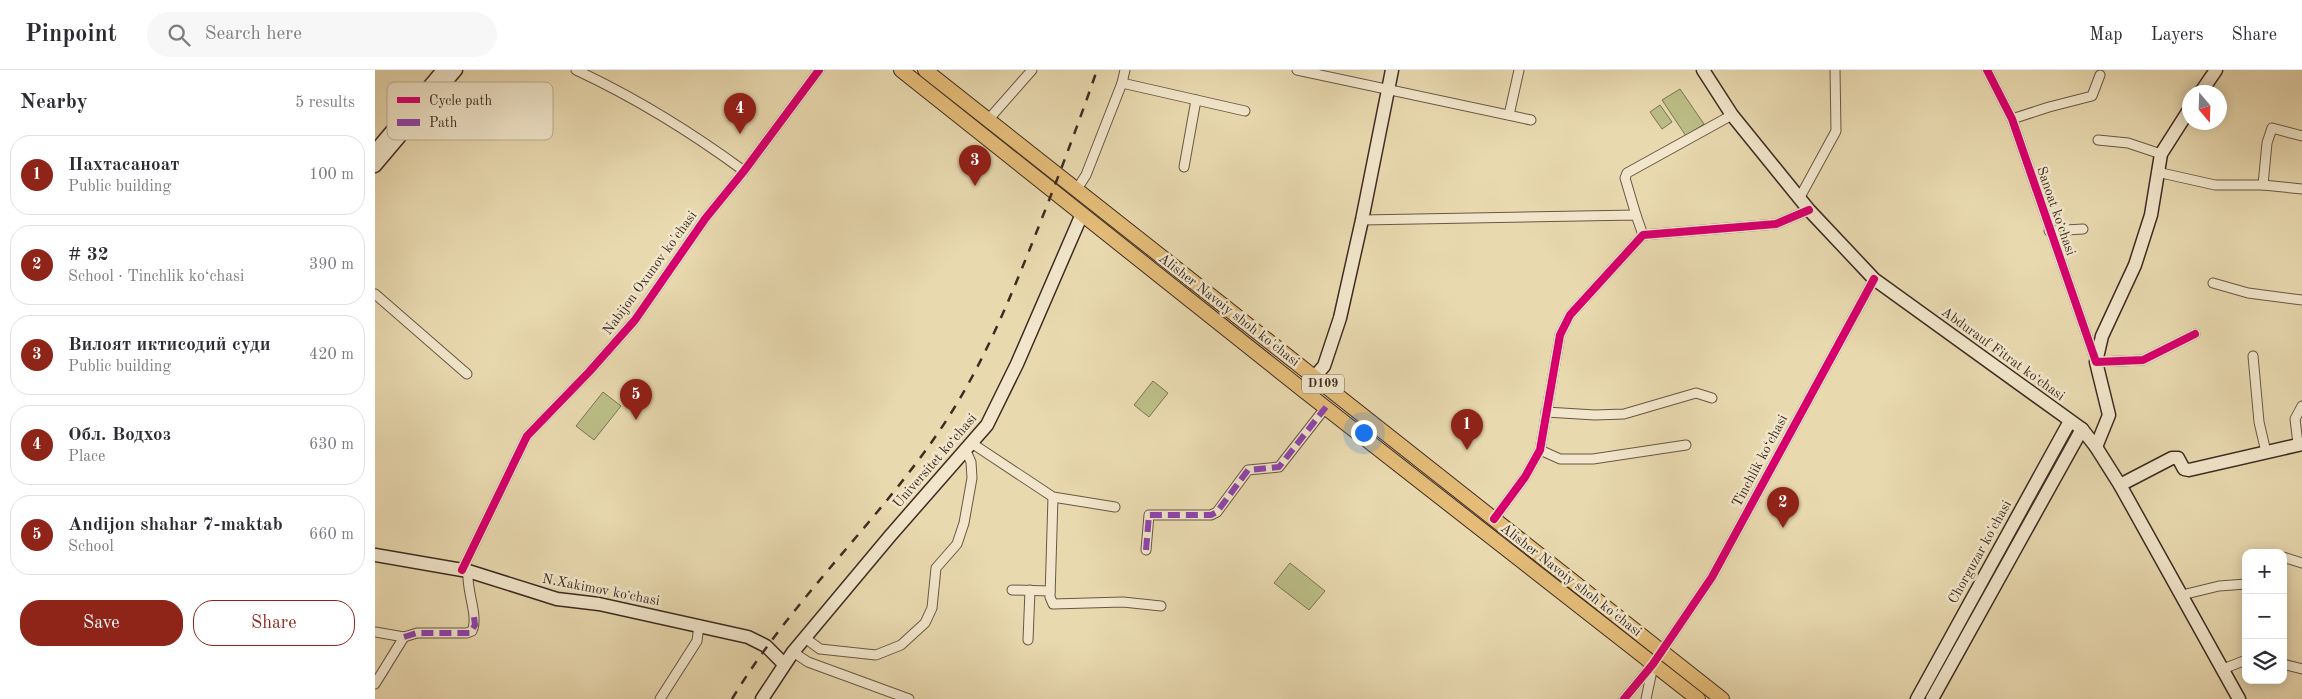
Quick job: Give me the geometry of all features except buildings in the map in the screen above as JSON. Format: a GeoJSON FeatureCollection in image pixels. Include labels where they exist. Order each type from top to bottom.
{"type":"FeatureCollection","features":[{"type":"Feature","properties":{"kind":"main road"},"geometry":{"type":"LineString","coordinates":[[435,82],[443,70]]}},
{"type":"Feature","properties":{"kind":"main road"},"geometry":{"type":"LineString","coordinates":[[443,82],[456,70]]}},
{"type":"Feature","properties":{"kind":"main road","name":"Alisher Navoiy shoh ko'chasi"},"geometry":{"type":"LineString","coordinates":[[901,70],[1303,390],[1698,699]]}},
{"type":"Feature","properties":{"kind":"main road","name":"Alisher Navoiy shoh ko'chasi"},"geometry":{"type":"LineString","coordinates":[[925,70],[1722,699]]}},
{"type":"Feature","properties":{"kind":"main road"},"geometry":{"type":"LineString","coordinates":[[1303,390],[1313,376],[1324,366],[1340,318],[1392,70]]}},
{"type":"Feature","properties":{"kind":"main road","name":"Abdurauf Fitrat koʻchasi"},"geometry":{"type":"LineString","coordinates":[[1703,70],[1732,115],[1809,210],[1874,279],[2082,429],[2120,485],[2239,699]]}},
{"type":"Feature","properties":{"kind":"main road"},"geometry":{"type":"LineString","coordinates":[[2206,85],[2216,70]]}},
{"type":"Feature","properties":{"kind":"main road"},"geometry":{"type":"LineString","coordinates":[[2096,447],[2109,415],[2096,362],[2102,336],[2135,265],[2151,215],[2161,154],[2182,121]]}},
{"type":"Feature","properties":{"kind":"main road"},"geometry":{"type":"LineString","coordinates":[[375,151],[387,138]]}},
{"type":"Feature","properties":{"kind":"main road"},"geometry":{"type":"LineString","coordinates":[[375,166],[394,140]]}},
{"type":"Feature","properties":{"kind":"main road","name":"Universitet kо‘chasi"},"geometry":{"type":"LineString","coordinates":[[762,699],[793,652],[890,536],[970,447],[987,425],[1017,364],[1083,214]]}},
{"type":"Feature","properties":{"kind":"main road"},"geometry":{"type":"LineString","coordinates":[[1223,326],[1234,313]]}},
{"type":"Feature","properties":{"kind":"main road","name":"Chorguzar ko'chasi"},"geometry":{"type":"LineString","coordinates":[[1917,699],[2070,421]]}},
{"type":"Feature","properties":{"kind":"main road"},"geometry":{"type":"LineString","coordinates":[[1932,699],[2082,429]]}},
{"type":"Feature","properties":{"kind":"main road"},"geometry":{"type":"LineString","coordinates":[[2120,485],[2172,458],[2178,458],[2185,469],[2189,470],[2300,444]]}},
{"type":"Feature","properties":{"kind":"main road"},"geometry":{"type":"LineString","coordinates":[[1440,496],[1450,484]]}},
{"type":"Feature","properties":{"kind":"main road","name":"N.Xakimov koʻchasi"},"geometry":{"type":"LineString","coordinates":[[375,554],[465,571],[557,599],[599,604],[748,637],[766,646],[784,664]]}},
{"type":"Feature","properties":{"kind":"main road"},"geometry":{"type":"LineString","coordinates":[[1565,596],[1575,584]]}},
{"type":"Feature","properties":{"kind":"main road"},"geometry":{"type":"LineString","coordinates":[[1584,610],[1593,598]]}},
{"type":"Feature","properties":{"kind":"street"},"geometry":{"type":"LineString","coordinates":[[576,70],[615,88],[694,135],[744,171]]}},
{"type":"Feature","properties":{"kind":"street","name":"Nabijon Oxunov ko'chasi"},"geometry":{"type":"LineString","coordinates":[[465,571],[527,436],[589,372],[635,320],[699,227],[744,171],[819,70]]}},
{"type":"Feature","properties":{"kind":"street"},"geometry":{"type":"LineString","coordinates":[[988,120],[1032,70]]}},
{"type":"Feature","properties":{"kind":"street"},"geometry":{"type":"LineString","coordinates":[[1077,190],[1085,175],[1122,83],[1125,70]]}},
{"type":"Feature","properties":{"kind":"street"},"geometry":{"type":"LineString","coordinates":[[1297,70],[1531,120]]}},
{"type":"Feature","properties":{"kind":"street"},"geometry":{"type":"LineString","coordinates":[[1509,115],[1519,70]]}},
{"type":"Feature","properties":{"kind":"street"},"geometry":{"type":"LineString","coordinates":[[1800,197],[1836,132],[1835,70]]}},
{"type":"Feature","properties":{"kind":"street","name":"Sanoat koʻchasi"},"geometry":{"type":"LineString","coordinates":[[1987,70],[2012,119],[2049,231],[2096,362]]}},
{"type":"Feature","properties":{"kind":"street"},"geometry":{"type":"LineString","coordinates":[[2012,119],[2092,96],[2099,75]]}},
{"type":"Feature","properties":{"kind":"street"},"geometry":{"type":"LineString","coordinates":[[1122,83],[1245,111]]}},
{"type":"Feature","properties":{"kind":"street"},"geometry":{"type":"LineString","coordinates":[[1184,166],[1196,100]]}},
{"type":"Feature","properties":{"kind":"street"},"geometry":{"type":"LineString","coordinates":[[1643,235],[1625,178],[1627,173],[1732,115]]}},
{"type":"Feature","properties":{"kind":"street"},"geometry":{"type":"LineString","coordinates":[[2263,185],[2267,143],[2272,128],[2302,136]]}},
{"type":"Feature","properties":{"kind":"street"},"geometry":{"type":"LineString","coordinates":[[2098,140],[2128,142],[2161,154]]}},
{"type":"Feature","properties":{"kind":"street"},"geometry":{"type":"LineString","coordinates":[[2157,172],[2215,186],[2263,185],[2302,189]]}},
{"type":"Feature","properties":{"kind":"street"},"geometry":{"type":"LineString","coordinates":[[1494,519],[1525,477],[1540,450],[1560,335],[1570,315],[1643,235],[1776,224],[1809,210]]}},
{"type":"Feature","properties":{"kind":"street"},"geometry":{"type":"LineString","coordinates":[[1362,220],[1636,215]]}},
{"type":"Feature","properties":{"kind":"street"},"geometry":{"type":"LineString","coordinates":[[2049,231],[2083,229]]}},
{"type":"Feature","properties":{"kind":"street","name":"Tinchlik kо‘chasi"},"geometry":{"type":"LineString","coordinates":[[1626,698],[1662,652],[1712,577],[1874,279]]}},
{"type":"Feature","properties":{"kind":"street"},"geometry":{"type":"LineString","coordinates":[[2213,283],[2248,292],[2302,300]]}},
{"type":"Feature","properties":{"kind":"street"},"geometry":{"type":"LineString","coordinates":[[375,294],[467,374]]}},
{"type":"Feature","properties":{"kind":"street"},"geometry":{"type":"LineString","coordinates":[[2096,362],[2143,360],[2195,334]]}},
{"type":"Feature","properties":{"kind":"street"},"geometry":{"type":"LineString","coordinates":[[2253,356],[2259,422],[2266,452]]}},
{"type":"Feature","properties":{"kind":"street"},"geometry":{"type":"LineString","coordinates":[[1546,412],[1595,415],[1624,414],[1696,393],[1712,398]]}},
{"type":"Feature","properties":{"kind":"street"},"geometry":{"type":"LineString","coordinates":[[2300,444],[2295,419],[2302,406]]}},
{"type":"Feature","properties":{"kind":"street"},"geometry":{"type":"LineString","coordinates":[[1146,550],[1149,515],[1211,514],[1217,512],[1248,470],[1279,467],[1326,407]]}},
{"type":"Feature","properties":{"kind":"street"},"geometry":{"type":"LineString","coordinates":[[1540,450],[1560,459],[1593,459],[1686,445]]}},
{"type":"Feature","properties":{"kind":"street"},"geometry":{"type":"LineString","coordinates":[[970,447],[1053,497],[1115,507]]}},
{"type":"Feature","properties":{"kind":"street"},"geometry":{"type":"LineString","coordinates":[[805,638],[820,649],[877,655],[901,645],[925,623],[932,608],[936,568],[957,544],[964,523],[972,478],[970,447]]}},
{"type":"Feature","properties":{"kind":"street"},"geometry":{"type":"LineString","coordinates":[[1053,497],[1050,592],[1053,604],[1059,606],[1123,602],[1161,606]]}},
{"type":"Feature","properties":{"kind":"street"},"geometry":{"type":"LineString","coordinates":[[2287,558],[2302,563]]}},
{"type":"Feature","properties":{"kind":"street"},"geometry":{"type":"LineString","coordinates":[[375,632],[405,637],[417,633],[469,633],[475,625],[465,571]]}},
{"type":"Feature","properties":{"kind":"street"},"geometry":{"type":"LineString","coordinates":[[2182,595],[2219,586],[2242,584]]}},
{"type":"Feature","properties":{"kind":"street"},"geometry":{"type":"LineString","coordinates":[[1012,590],[1050,592]]}},
{"type":"Feature","properties":{"kind":"street"},"geometry":{"type":"LineString","coordinates":[[1028,640],[1030,590]]}},
{"type":"Feature","properties":{"kind":"street"},"geometry":{"type":"LineString","coordinates":[[660,699],[697,641],[699,625]]}},
{"type":"Feature","properties":{"kind":"street"},"geometry":{"type":"LineString","coordinates":[[375,684],[405,637]]}},
{"type":"Feature","properties":{"kind":"street"},"geometry":{"type":"LineString","coordinates":[[793,652],[808,662],[909,699]]}},
{"type":"Feature","properties":{"kind":"street"},"geometry":{"type":"LineString","coordinates":[[2223,669],[2242,662]]}},
{"type":"Feature","properties":{"kind":"street"},"geometry":{"type":"LineString","coordinates":[[1646,699],[1653,664]]}},
{"type":"Feature","properties":{"kind":"street"},"geometry":{"type":"LineString","coordinates":[[2287,665],[2302,668]]}},
{"type":"Feature","properties":{"kind":"green space"},"geometry":{"type":"Polygon","coordinates":[[[1680,89],[1704,124],[1686,136],[1662,100],[1680,89]]]}},
{"type":"Feature","properties":{"kind":"green space"},"geometry":{"type":"Polygon","coordinates":[[[1660,105],[1672,122],[1662,129],[1650,112],[1660,105]]]}},
{"type":"Feature","properties":{"kind":"green space"},"geometry":{"type":"Polygon","coordinates":[[[1153,381],[1168,393],[1149,417],[1134,405],[1153,381]]]}},
{"type":"Feature","properties":{"kind":"green space"},"geometry":{"type":"Polygon","coordinates":[[[603,392],[621,406],[594,440],[576,426],[603,392]]]}},
{"type":"Feature","properties":{"kind":"green space"},"geometry":{"type":"Polygon","coordinates":[[[2067,433],[2073,439],[1929,699],[1922,699],[2067,433]]]}},
{"type":"Feature","properties":{"kind":"green space"},"geometry":{"type":"Polygon","coordinates":[[[1290,563],[1325,591],[1309,610],[1274,583],[1290,563]]]}},
{"type":"Feature","properties":{"kind":"railway"},"geometry":{"type":"LineString","coordinates":[[732,699],[780,629],[889,498],[915,465],[954,409],[989,343],[1020,274],[1097,70]]}},
{"type":"Feature","properties":{"kind":"marked path"},"geometry":{"type":"LineString","coordinates":[[1146,550],[1149,515],[1211,515],[1217,512],[1248,470],[1279,467],[1326,407]]}},
{"type":"Feature","properties":{"kind":"marked path"},"geometry":{"type":"LineString","coordinates":[[404,637],[417,633],[470,633],[475,625],[474,617]]}},
{"type":"Feature","properties":{"kind":"cycle path"},"geometry":{"type":"LineString","coordinates":[[462,570],[527,436],[589,372],[635,320],[705,219],[744,171],[819,70]]}},
{"type":"Feature","properties":{"kind":"cycle path"},"geometry":{"type":"LineString","coordinates":[[1987,70],[2012,119],[2096,362],[2143,360],[2195,334]]}},
{"type":"Feature","properties":{"kind":"cycle path"},"geometry":{"type":"LineString","coordinates":[[1494,519],[1525,477],[1540,450],[1560,335],[1570,315],[1643,235],[1776,224],[1809,210]]}},
{"type":"Feature","properties":{"kind":"cycle path"},"geometry":{"type":"LineString","coordinates":[[1624,699],[1653,664],[1712,577],[1874,279]]}},
{"type":"Feature","properties":{"kind":"place","name":"Обл. Водхоз"},"geometry":{"type":"Point","coordinates":[740,134]}},
{"type":"Feature","properties":{"kind":"place","name":"Вилоят иктисодий суди"},"geometry":{"type":"Point","coordinates":[975,186]}},
{"type":"Feature","properties":{"kind":"place","name":"Andijon shahar 7-maktab"},"geometry":{"type":"Point","coordinates":[636,420]}},
{"type":"Feature","properties":{"kind":"place","name":"Пахтасаноат"},"geometry":{"type":"Point","coordinates":[1467,450]}},
{"type":"Feature","properties":{"kind":"place","name":"# 32"},"geometry":{"type":"Point","coordinates":[1783,528]}}]}
